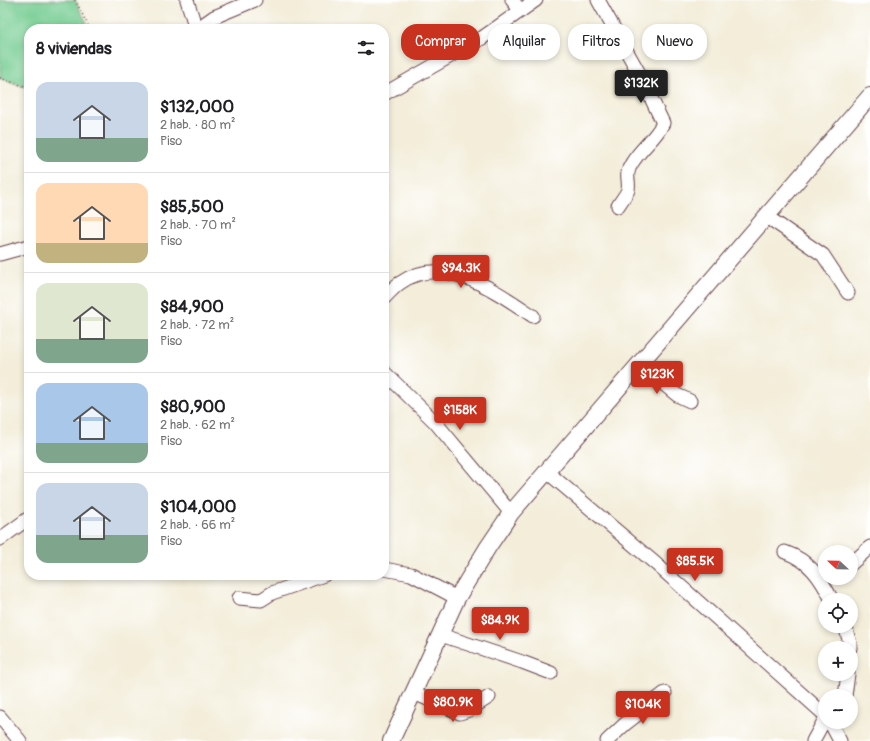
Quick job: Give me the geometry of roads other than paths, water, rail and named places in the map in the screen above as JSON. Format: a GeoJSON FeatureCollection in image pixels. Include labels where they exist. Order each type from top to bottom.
{"type":"FeatureCollection","features":[{"type":"Feature","properties":{"kind":"main road"},"geometry":{"type":"LineString","coordinates":[[391,741],[457,598],[511,513],[870,96]]}},
{"type":"Feature","properties":{"kind":"street"},"geometry":{"type":"LineString","coordinates":[[187,0],[194,24]]}},
{"type":"Feature","properties":{"kind":"street"},"geometry":{"type":"LineString","coordinates":[[204,24],[214,17],[255,0]]}},
{"type":"Feature","properties":{"kind":"street"},"geometry":{"type":"LineString","coordinates":[[512,0],[521,11]]}},
{"type":"Feature","properties":{"kind":"street"},"geometry":{"type":"LineString","coordinates":[[389,91],[482,38],[536,0]]}},
{"type":"Feature","properties":{"kind":"street"},"geometry":{"type":"LineString","coordinates":[[598,0],[640,75],[663,123],[659,132],[647,142],[631,164],[626,176],[628,190],[618,206]]}},
{"type":"Feature","properties":{"kind":"street"},"geometry":{"type":"LineString","coordinates":[[766,216],[823,255],[848,293]]}},
{"type":"Feature","properties":{"kind":"street"},"geometry":{"type":"LineString","coordinates":[[0,254],[24,247]]}},
{"type":"Feature","properties":{"kind":"street"},"geometry":{"type":"LineString","coordinates":[[389,293],[400,282],[428,271],[443,271],[493,289],[533,316]]}},
{"type":"Feature","properties":{"kind":"street"},"geometry":{"type":"LineString","coordinates":[[639,364],[677,395],[690,401]]}},
{"type":"Feature","properties":{"kind":"street"},"geometry":{"type":"LineString","coordinates":[[389,377],[435,422],[511,513]]}},
{"type":"Feature","properties":{"kind":"street"},"geometry":{"type":"LineString","coordinates":[[546,471],[656,564],[818,709]]}},
{"type":"Feature","properties":{"kind":"street"},"geometry":{"type":"LineString","coordinates":[[0,538],[24,521]]}},
{"type":"Feature","properties":{"kind":"street"},"geometry":{"type":"LineString","coordinates":[[858,558],[870,547]]}},
{"type":"Feature","properties":{"kind":"street"},"geometry":{"type":"LineString","coordinates":[[785,552],[801,559],[818,573]]}},
{"type":"Feature","properties":{"kind":"street"},"geometry":{"type":"LineString","coordinates":[[389,570],[411,574],[457,598]]}},
{"type":"Feature","properties":{"kind":"street"},"geometry":{"type":"LineString","coordinates":[[239,598],[261,600],[272,593],[310,580]]}},
{"type":"Feature","properties":{"kind":"street"},"geometry":{"type":"LineString","coordinates":[[441,635],[522,662],[551,674]]}},
{"type":"Feature","properties":{"kind":"street"},"geometry":{"type":"LineString","coordinates":[[414,693],[460,713],[469,710],[489,697]]}},
{"type":"Feature","properties":{"kind":"street"},"geometry":{"type":"LineString","coordinates":[[607,741],[625,724],[665,693]]}},
{"type":"Feature","properties":{"kind":"street"},"geometry":{"type":"LineString","coordinates":[[0,717],[20,741]]}},
{"type":"Feature","properties":{"kind":"street"},"geometry":{"type":"LineString","coordinates":[[812,741],[819,729]]}}]}
